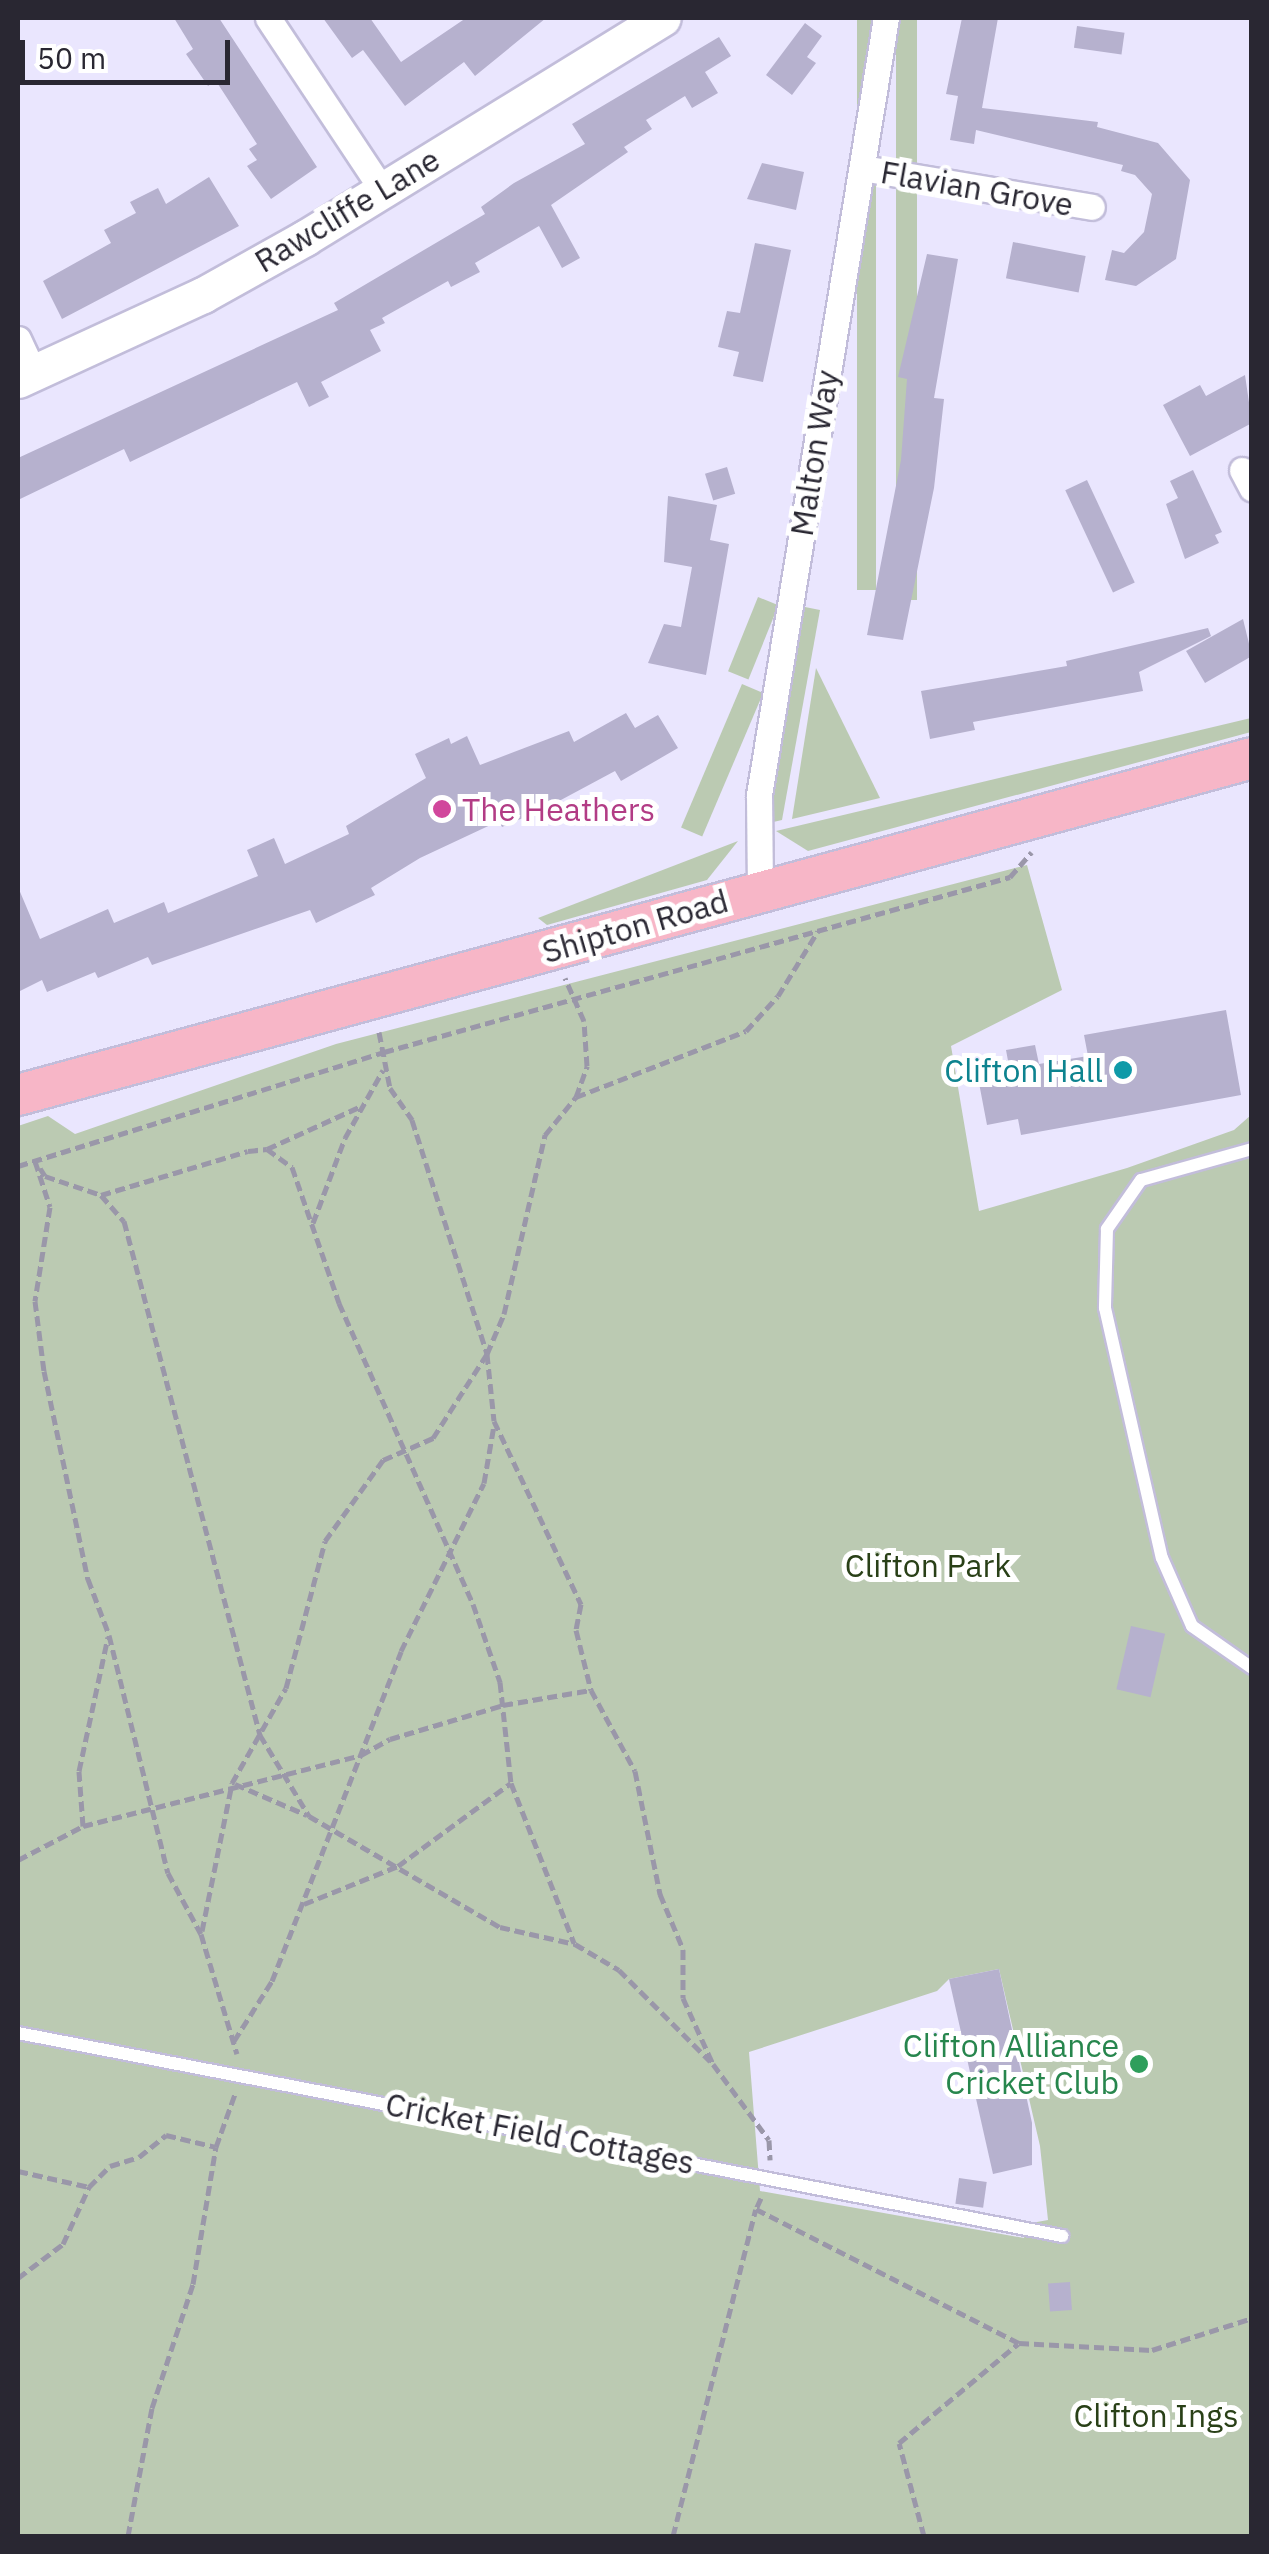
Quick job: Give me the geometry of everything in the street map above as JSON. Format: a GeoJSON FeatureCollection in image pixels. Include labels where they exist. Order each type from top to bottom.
{"type":"FeatureCollection","features":[{"type":"Feature","properties":{"kind":"main road","name":"Shipton Road"},"geometry":{"type":"LineString","coordinates":[[18,1094],[1252,758]]}},
{"type":"Feature","properties":{"kind":"street"},"geometry":{"type":"LineString","coordinates":[[268,18],[383,191]]}},
{"type":"Feature","properties":{"kind":"street","name":"Rawcliffe Lane"},"geometry":{"type":"LineString","coordinates":[[26,377],[203,295],[383,191],[663,18]]}},
{"type":"Feature","properties":{"kind":"street","name":"Malton Way"},"geometry":{"type":"LineString","coordinates":[[760,890],[759,796],[886,18]]}},
{"type":"Feature","properties":{"kind":"street","name":"Flavian Grove"},"geometry":{"type":"LineString","coordinates":[[862,168],[1092,208]]}},
{"type":"Feature","properties":{"kind":"street"},"geometry":{"type":"LineString","coordinates":[[18,339],[26,377]]}},
{"type":"Feature","properties":{"kind":"lane"},"geometry":{"type":"LineString","coordinates":[[1252,1149],[1141,1180],[1108,1229],[1105,1308],[1162,1558],[1192,1626],[1252,1668]]}},
{"type":"Feature","properties":{"kind":"lane","name":"Cricket Field Cottages"},"geometry":{"type":"LineString","coordinates":[[18,2033],[1062,2236]]}},
{"type":"Feature","properties":{"kind":"path"},"geometry":{"type":"LineString","coordinates":[[18,1166],[384,1052],[1010,877],[1022,869],[1057,811]]}},
{"type":"Feature","properties":{"kind":"path"},"geometry":{"type":"LineString","coordinates":[[576,1097],[746,1031],[778,996],[818,930]]}},
{"type":"Feature","properties":{"kind":"path"},"geometry":{"type":"LineString","coordinates":[[201,1934],[232,1784],[286,1688],[324,1541],[384,1460],[432,1438],[488,1354],[504,1314],[545,1135],[576,1097],[587,1066],[576,998],[550,951]]}},
{"type":"Feature","properties":{"kind":"path"},"geometry":{"type":"LineString","coordinates":[[234,2041],[272,1981],[334,1832],[361,1755],[449,1552],[484,1483],[494,1421],[488,1354],[412,1120],[384,1068],[384,1052],[370,1000]]}},
{"type":"Feature","properties":{"kind":"path"},"geometry":{"type":"LineString","coordinates":[[312,1226],[360,1107],[384,1068]]}},
{"type":"Feature","properties":{"kind":"path"},"geometry":{"type":"LineString","coordinates":[[102,1195],[266,1150],[360,1107]]}},
{"type":"Feature","properties":{"kind":"path"},"geometry":{"type":"LineString","coordinates":[[266,1150],[292,1167],[404,1452],[473,1604],[503,1705],[512,1783],[575,1944]]}},
{"type":"Feature","properties":{"kind":"path"},"geometry":{"type":"LineString","coordinates":[[35,1161],[45,1176],[102,1195],[124,1222],[260,1736],[308,1816]]}},
{"type":"Feature","properties":{"kind":"path"},"geometry":{"type":"LineString","coordinates":[[35,1161],[50,1207],[36,1301],[44,1371],[88,1580],[109,1634],[155,1807],[168,1873],[201,1934],[242,2076],[216,2147],[193,2284],[152,2408],[128,2536]]}},
{"type":"Feature","properties":{"kind":"path"},"geometry":{"type":"LineString","coordinates":[[494,1421],[581,1604],[576,1630],[591,1690],[635,1771],[660,1894],[683,1949],[683,1998],[713,2064]]}},
{"type":"Feature","properties":{"kind":"path"},"geometry":{"type":"LineString","coordinates":[[83,1826],[78,1771],[109,1634]]}},
{"type":"Feature","properties":{"kind":"path"},"geometry":{"type":"LineString","coordinates":[[18,1860],[83,1826],[232,1784],[284,1778],[361,1755],[390,1739],[503,1705],[591,1690]]}},
{"type":"Feature","properties":{"kind":"path"},"geometry":{"type":"LineString","coordinates":[[304,1904],[398,1866],[512,1783]]}},
{"type":"Feature","properties":{"kind":"path"},"geometry":{"type":"LineString","coordinates":[[232,1784],[308,1816],[500,1927],[575,1944],[619,1970],[713,2064],[769,2140],[770,2179],[756,2209],[673,2536]]}},
{"type":"Feature","properties":{"kind":"path"},"geometry":{"type":"LineString","coordinates":[[18,2278],[62,2244],[89,2187],[110,2166],[139,2157],[166,2135],[216,2147]]}},
{"type":"Feature","properties":{"kind":"path"},"geometry":{"type":"LineString","coordinates":[[18,2171],[89,2187]]}},
{"type":"Feature","properties":{"kind":"path"},"geometry":{"type":"LineString","coordinates":[[756,2209],[1020,2343],[1152,2350],[1252,2318]]}},
{"type":"Feature","properties":{"kind":"path"},"geometry":{"type":"LineString","coordinates":[[924,2536],[898,2443],[1020,2343]]}},
{"type":"Feature","properties":{"kind":"green space"},"geometry":{"type":"Polygon","coordinates":[[[857,18],[876,18],[876,590],[857,590],[857,18]]]}},
{"type":"Feature","properties":{"kind":"green space"},"geometry":{"type":"Polygon","coordinates":[[[896,18],[917,18],[917,600],[896,600],[896,18]]]}},
{"type":"Feature","properties":{"kind":"green space"},"geometry":{"type":"Polygon","coordinates":[[[758,597],[778,605],[748,679],[728,671],[758,597]]]}},
{"type":"Feature","properties":{"kind":"green space"},"geometry":{"type":"Polygon","coordinates":[[[800,606],[820,610],[782,820],[769,823],[800,606]]]}},
{"type":"Feature","properties":{"kind":"green space"},"geometry":{"type":"Polygon","coordinates":[[[816,668],[880,798],[792,819],[816,668]]]}},
{"type":"Feature","properties":{"kind":"green space"},"geometry":{"type":"Polygon","coordinates":[[[742,684],[763,693],[702,837],[681,828],[742,684]]]}},
{"type":"Feature","properties":{"kind":"green space"},"geometry":{"type":"Polygon","coordinates":[[[1251,718],[1251,732],[808,851],[776,831],[1251,718]]]}},
{"type":"Feature","properties":{"kind":"green space"},"geometry":{"type":"Polygon","coordinates":[[[738,841],[707,880],[547,925],[538,918],[738,841]]]}},
{"type":"Feature","properties":{"kind":"green space"},"geometry":{"type":"Polygon","coordinates":[[[1027,865],[1062,990],[951,1046],[979,1211],[1127,1168],[1234,1130],[1251,1115],[1251,2536],[18,2536],[18,1126],[48,1116],[75,1134],[336,1044],[1027,865]],[[999,1969],[949,1979],[937,1991],[749,2052],[760,2191],[1024,2238],[1026,2224],[1048,2220],[1040,2146],[999,1969]]]}},
{"type":"Feature","properties":{"kind":"building"},"geometry":{"type":"Polygon","coordinates":[[[174,18],[219,18],[317,167],[271,199],[247,166],[257,160],[249,149],[257,144],[216,81],[208,86],[186,54],[193,49],[174,18]]]}},
{"type":"Feature","properties":{"kind":"building"},"geometry":{"type":"Polygon","coordinates":[[[323,18],[370,18],[401,62],[466,18],[546,18],[475,76],[464,62],[405,106],[363,50],[352,58],[323,18]]]}},
{"type":"Feature","properties":{"kind":"building"},"geometry":{"type":"Polygon","coordinates":[[[962,18],[998,18],[982,108],[1098,122],[1097,127],[1158,143],[1190,180],[1176,259],[1136,286],[1105,280],[1112,250],[1124,253],[1144,232],[1152,194],[1135,175],[1121,171],[1123,165],[976,130],[974,144],[950,140],[958,96],[946,94],[962,18]]]}},
{"type":"Feature","properties":{"kind":"building"},"geometry":{"type":"Polygon","coordinates":[[[805,23],[822,36],[807,57],[816,63],[792,95],[766,75],[805,23]]]}},
{"type":"Feature","properties":{"kind":"building"},"geometry":{"type":"Polygon","coordinates":[[[1077,26],[1125,33],[1121,54],[1074,48],[1077,26]]]}},
{"type":"Feature","properties":{"kind":"building"},"geometry":{"type":"Polygon","coordinates":[[[719,37],[731,56],[705,72],[718,93],[692,108],[685,96],[646,120],[652,129],[624,147],[628,152],[551,205],[580,258],[562,268],[539,226],[475,263],[480,272],[451,287],[448,281],[382,318],[385,323],[370,330],[381,351],[321,382],[329,397],[309,407],[297,382],[130,462],[124,449],[18,500],[18,458],[338,310],[334,303],[485,214],[481,207],[514,183],[585,144],[572,124],[719,37]]]}},
{"type":"Feature","properties":{"kind":"building"},"geometry":{"type":"Polygon","coordinates":[[[762,163],[804,172],[796,210],[747,199],[762,163]]]}},
{"type":"Feature","properties":{"kind":"building"},"geometry":{"type":"Polygon","coordinates":[[[209,177],[239,226],[62,319],[43,281],[111,243],[104,230],[136,213],[130,202],[158,188],[166,204],[209,177]]]}},
{"type":"Feature","properties":{"kind":"building"},"geometry":{"type":"Polygon","coordinates":[[[1013,242],[1086,256],[1079,292],[1006,278],[1013,242]]]}},
{"type":"Feature","properties":{"kind":"building"},"geometry":{"type":"Polygon","coordinates":[[[755,243],[791,250],[763,382],[733,376],[739,352],[718,347],[727,311],[740,313],[755,243]]]}},
{"type":"Feature","properties":{"kind":"building"},"geometry":{"type":"Polygon","coordinates":[[[927,254],[958,259],[934,398],[944,399],[934,488],[903,640],[867,635],[901,460],[907,379],[898,377],[927,254]]]}},
{"type":"Feature","properties":{"kind":"building"},"geometry":{"type":"Polygon","coordinates":[[[1245,375],[1252,423],[1190,456],[1163,405],[1200,385],[1206,396],[1245,375]]]}},
{"type":"Feature","properties":{"kind":"building"},"geometry":{"type":"Polygon","coordinates":[[[727,467],[735,494],[713,501],[705,474],[727,467]]]}},
{"type":"Feature","properties":{"kind":"building"},"geometry":{"type":"Polygon","coordinates":[[[1193,470],[1222,532],[1215,535],[1219,543],[1185,559],[1166,504],[1178,498],[1170,481],[1193,470]]]}},
{"type":"Feature","properties":{"kind":"building"},"geometry":{"type":"Polygon","coordinates":[[[1087,480],[1135,582],[1113,593],[1065,490],[1087,480]]]}},
{"type":"Feature","properties":{"kind":"building"},"geometry":{"type":"Polygon","coordinates":[[[668,496],[717,505],[710,540],[729,544],[706,675],[648,663],[664,624],[681,627],[692,567],[664,562],[668,496]]]}},
{"type":"Feature","properties":{"kind":"building"},"geometry":{"type":"Polygon","coordinates":[[[1243,619],[1252,656],[1205,683],[1186,651],[1243,619]]]}},
{"type":"Feature","properties":{"kind":"building"},"geometry":{"type":"Polygon","coordinates":[[[1208,628],[1211,636],[1139,672],[1143,691],[973,722],[975,730],[930,739],[921,691],[1067,666],[1066,661],[1208,628]]]}},
{"type":"Feature","properties":{"kind":"building"},"geometry":{"type":"Polygon","coordinates":[[[626,713],[635,728],[658,715],[678,748],[621,781],[615,771],[546,808],[502,827],[499,821],[420,858],[371,888],[375,895],[316,923],[310,910],[152,965],[148,957],[98,978],[95,972],[47,992],[42,980],[18,992],[18,887],[40,939],[108,909],[114,923],[164,902],[168,913],[258,876],[247,850],[274,838],[285,864],[349,834],[346,826],[426,778],[415,754],[449,738],[451,744],[467,736],[480,765],[569,731],[574,742],[626,713]]]}},
{"type":"Feature","properties":{"kind":"building","name":"Clifton Hall"},"geometry":{"type":"Polygon","coordinates":[[[1226,1010],[1241,1095],[1021,1135],[1018,1119],[987,1125],[979,1083],[1011,1077],[1006,1050],[1035,1045],[1039,1064],[1088,1056],[1084,1035],[1226,1010]]]}},
{"type":"Feature","properties":{"kind":"building"},"geometry":{"type":"Polygon","coordinates":[[[1131,1626],[1165,1634],[1150,1697],[1116,1689],[1131,1626]]]}},
{"type":"Feature","properties":{"kind":"building"},"geometry":{"type":"Polygon","coordinates":[[[999,1969],[1032,2123],[1032,2165],[993,2174],[949,1979],[999,1969]]]}},
{"type":"Feature","properties":{"kind":"building"},"geometry":{"type":"Polygon","coordinates":[[[959,2178],[987,2182],[983,2208],[955,2204],[959,2178]]]}},
{"type":"Feature","properties":{"kind":"building"},"geometry":{"type":"Polygon","coordinates":[[[1070,2282],[1072,2310],[1050,2311],[1048,2284],[1070,2282]]]}},
{"type":"Feature","properties":{"kind":"place","name":"The Heathers"},"geometry":{"type":"Point","coordinates":[442,809]}},
{"type":"Feature","properties":{"kind":"place","name":"Clifton Hall"},"geometry":{"type":"Point","coordinates":[1123,1070]}},
{"type":"Feature","properties":{"kind":"place","name":"Clifton Alliance Cricket Club"},"geometry":{"type":"Point","coordinates":[1139,2064]}},
{"type":"Feature","properties":{"kind":"park label","name":"Clifton Park"},"geometry":{"type":"Point","coordinates":[928,1565]}},
{"type":"Feature","properties":{"kind":"park label","name":"Clifton Ings"},"geometry":{"type":"Point","coordinates":[1156,2415]}}]}
